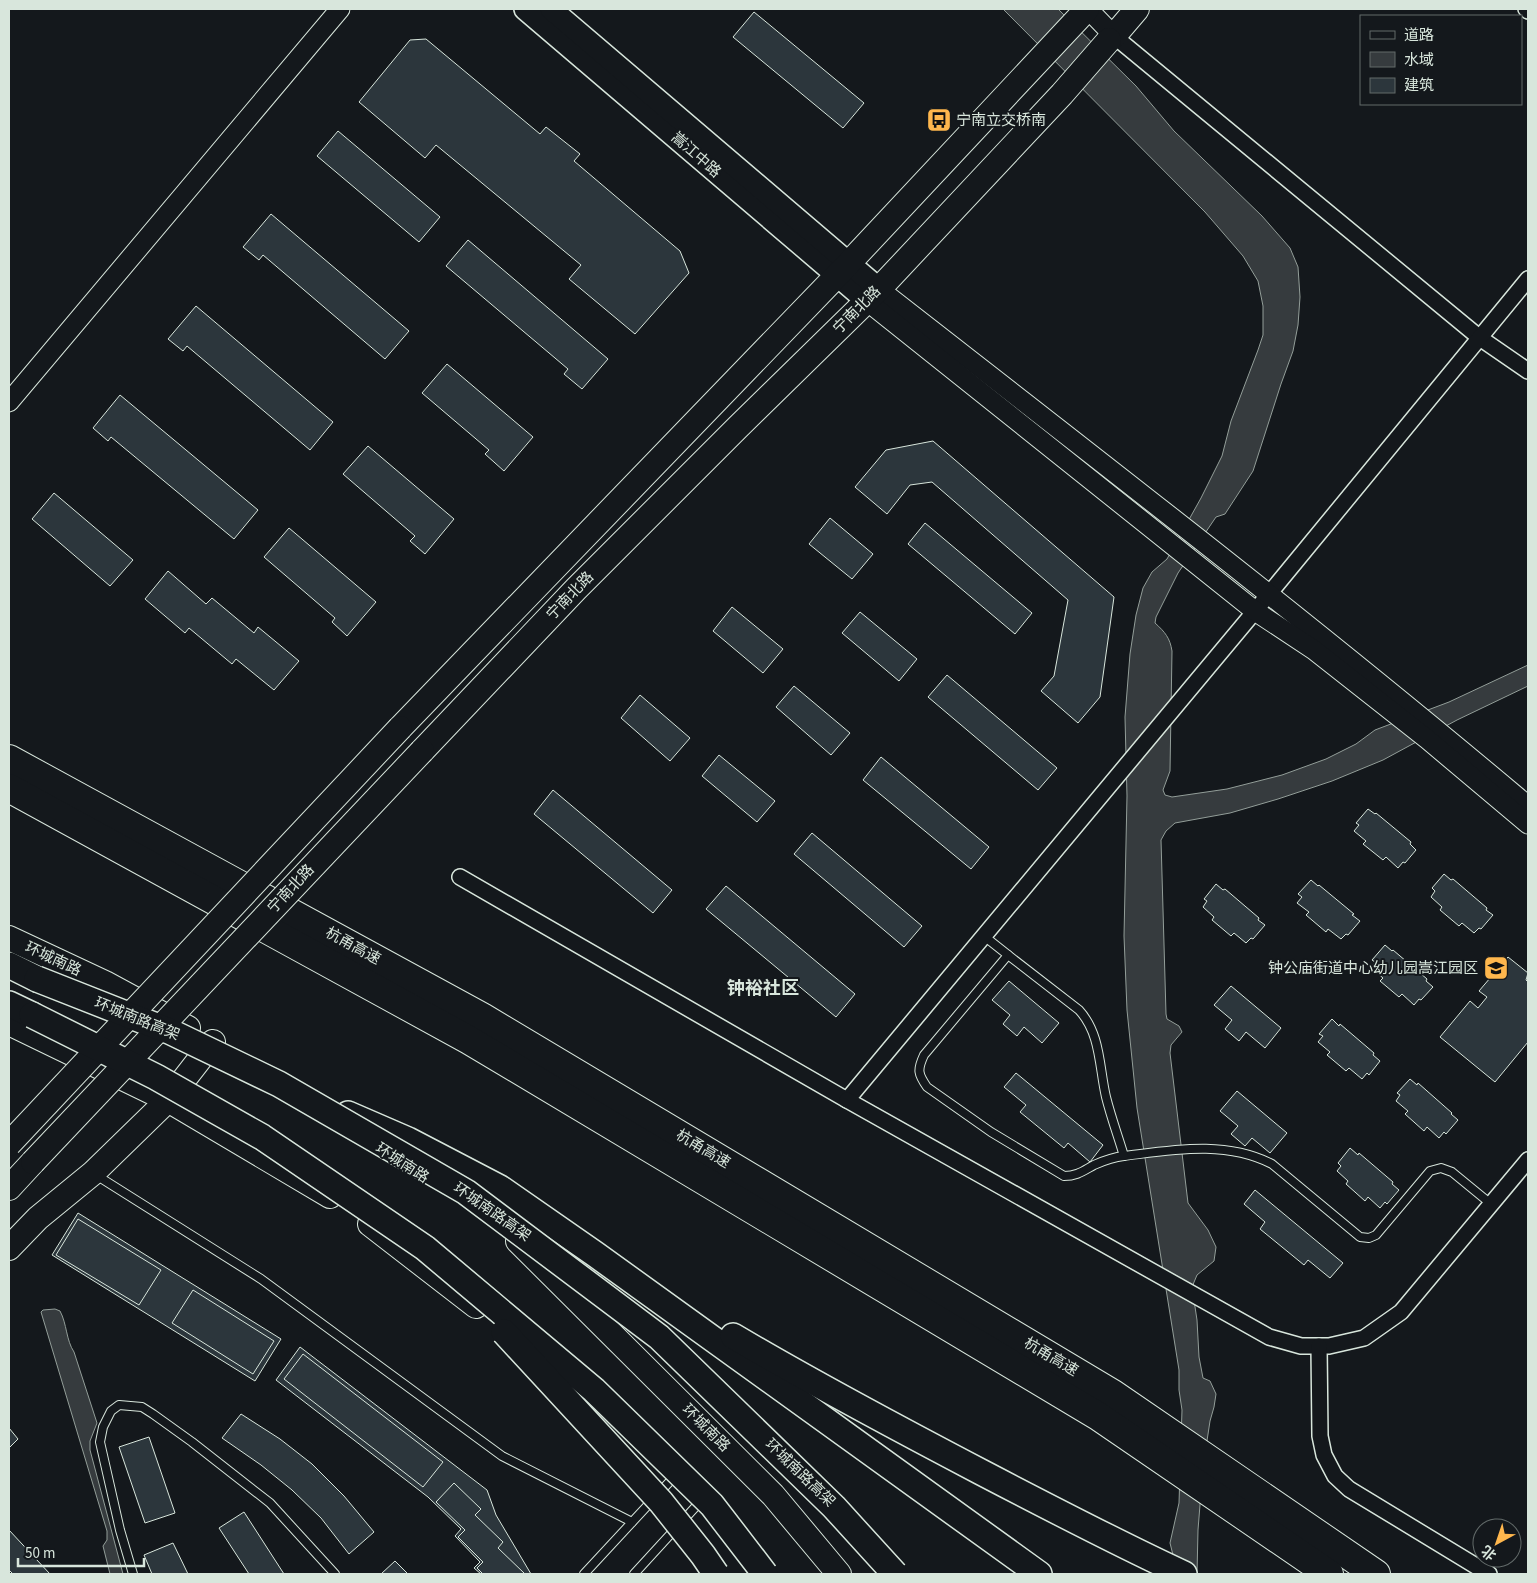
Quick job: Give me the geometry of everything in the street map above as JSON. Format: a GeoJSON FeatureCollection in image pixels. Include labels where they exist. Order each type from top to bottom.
{"type":"FeatureCollection","features":[{"type":"Feature","properties":{"kind":"highway","name":"杭甬高速"},"geometry":{"type":"LineString","coordinates":[[9,759],[482,1017],[1113,1394],[1376,1574]]}},
{"type":"Feature","properties":{"kind":"highway","name":"杭甬高速"},"geometry":{"type":"LineString","coordinates":[[9,788],[469,1040],[1098,1416],[1329,1574]]}},
{"type":"Feature","properties":{"kind":"highway","name":"环城南路高架"},"geometry":{"type":"LineString","coordinates":[[9,965],[38,979],[169,1031],[279,1084],[466,1192],[659,1338],[834,1507],[895,1574]]}},
{"type":"Feature","properties":{"kind":"highway"},"geometry":{"type":"LineString","coordinates":[[9,1004],[156,1077],[262,1137],[426,1248],[594,1390],[712,1505],[765,1574]]}},
{"type":"Feature","properties":{"kind":"highway"},"geometry":{"type":"LineString","coordinates":[[279,1084],[408,1140],[500,1188],[595,1254],[1039,1574]]}},
{"type":"Feature","properties":{"kind":"highway"},"geometry":{"type":"LineString","coordinates":[[426,1248],[661,1502],[716,1574]]}},
{"type":"Feature","properties":{"kind":"highway"},"geometry":{"type":"LineString","coordinates":[[595,1254],[802,1377],[1104,1536],[1184,1574]]}},
{"type":"Feature","properties":{"kind":"main road","name":"嵩江中路"},"geometry":{"type":"LineString","coordinates":[[525,9],[843,269]]}},
{"type":"Feature","properties":{"kind":"main road","name":"嵩江中路"},"geometry":{"type":"LineString","coordinates":[[551,9],[873,295]]}},
{"type":"Feature","properties":{"kind":"main road","name":"宁南北路"},"geometry":{"type":"LineString","coordinates":[[9,1188],[583,582],[873,295],[1062,94],[1138,9]]}},
{"type":"Feature","properties":{"kind":"main road","name":"宁南北路"},"geometry":{"type":"LineString","coordinates":[[9,1144],[400,728],[843,269],[1087,10]]}},
{"type":"Feature","properties":{"kind":"main road","name":"环城南路"},"geometry":{"type":"LineString","coordinates":[[9,938],[105,983],[213,1042],[504,1228],[774,1494],[839,1574]]}},
{"type":"Feature","properties":{"kind":"main road"},"geometry":{"type":"LineString","coordinates":[[9,1023],[168,1100],[351,1209],[506,1329],[639,1446],[773,1574]]}},
{"type":"Feature","properties":{"kind":"main road"},"geometry":{"type":"LineString","coordinates":[[9,1248],[38,1218],[92,1173],[168,1100],[213,1042]]}},
{"type":"Feature","properties":{"kind":"street"},"geometry":{"type":"LineString","coordinates":[[9,402],[340,9]]}},
{"type":"Feature","properties":{"kind":"street"},"geometry":{"type":"LineString","coordinates":[[1087,10],[1111,38],[1480,338],[1528,371]]}},
{"type":"Feature","properties":{"kind":"street"},"geometry":{"type":"LineString","coordinates":[[847,1100],[1255,612],[1528,279]]}},
{"type":"Feature","properties":{"kind":"street"},"geometry":{"type":"LineString","coordinates":[[873,295],[1162,509],[1396,696],[1528,806]]}},
{"type":"Feature","properties":{"kind":"street"},"geometry":{"type":"LineString","coordinates":[[873,295],[1255,612],[1321,656],[1427,739],[1528,824]]}},
{"type":"Feature","properties":{"kind":"street"},"geometry":{"type":"LineString","coordinates":[[460,877],[847,1100],[1269,1337],[1301,1346],[1329,1346],[1364,1338],[1401,1312],[1528,1160]]}},
{"type":"Feature","properties":{"kind":"street"},"geometry":{"type":"LineString","coordinates":[[1319,1346],[1320,1436],[1324,1455],[1335,1476],[1349,1489],[1489,1574]]}},
{"type":"Feature","properties":{"kind":"lane"},"geometry":{"type":"LineString","coordinates":[[984,936],[1079,1010],[1085,1017],[1094,1032],[1106,1096],[1124,1156]]}},
{"type":"Feature","properties":{"kind":"lane"},"geometry":{"type":"LineString","coordinates":[[1008,955],[924,1055],[918,1066],[920,1077],[927,1087],[991,1132],[1064,1176],[1074,1176],[1114,1157],[1190,1148],[1238,1152],[1260,1158],[1272,1164],[1360,1237],[1369,1238],[1376,1235],[1430,1171],[1441,1168],[1452,1172],[1491,1204]]}},
{"type":"Feature","properties":{"kind":"lane"},"geometry":{"type":"LineString","coordinates":[[92,1173],[261,1279],[502,1456],[632,1522]]}},
{"type":"Feature","properties":{"kind":"lane"},"geometry":{"type":"LineString","coordinates":[[133,1574],[120,1530],[100,1442],[103,1427],[111,1411],[119,1405],[142,1407],[154,1414],[249,1485],[270,1503],[335,1574]]}},
{"type":"Feature","properties":{"kind":"lane"},"geometry":{"type":"LineString","coordinates":[[584,1574],[673,1478]]}},
{"type":"Feature","properties":{"kind":"lane"},"geometry":{"type":"LineString","coordinates":[[634,1574],[699,1503]]}},
{"type":"Feature","properties":{"kind":"water"},"geometry":{"type":"Polygon","coordinates":[[[1003,9],[1058,9],[1136,86],[1174,131],[1262,216],[1290,248],[1298,267],[1300,297],[1298,325],[1293,351],[1253,471],[1225,514],[1216,517],[1178,573],[1156,617],[1155,623],[1162,629],[1170,642],[1172,651],[1170,771],[1163,790],[1165,795],[1172,797],[1227,789],[1282,775],[1326,759],[1356,744],[1375,730],[1449,702],[1528,665],[1528,686],[1457,720],[1383,760],[1332,781],[1278,799],[1230,813],[1175,823],[1166,831],[1161,840],[1166,1014],[1167,1019],[1179,1026],[1182,1032],[1171,1045],[1170,1053],[1188,1203],[1208,1230],[1216,1247],[1214,1261],[1197,1275],[1192,1287],[1203,1378],[1210,1381],[1216,1394],[1203,1467],[1197,1574],[1169,1574],[1173,1555],[1170,1543],[1179,1503],[1182,1410],[1179,1370],[1137,1108],[1127,1010],[1124,936],[1127,796],[1125,717],[1130,654],[1136,615],[1143,588],[1152,572],[1167,559],[1222,456],[1231,421],[1263,335],[1263,306],[1258,281],[1243,256],[1205,212],[1003,9]]]}},
{"type":"Feature","properties":{"kind":"water"},"geometry":{"type":"Polygon","coordinates":[[[55,1309],[60,1311],[62,1316],[97,1423],[90,1441],[90,1450],[123,1574],[110,1574],[103,1546],[107,1540],[107,1531],[41,1312],[43,1310],[55,1309]]]}},
{"type":"Feature","properties":{"kind":"building"},"geometry":{"type":"Polygon","coordinates":[[[754,12],[864,103],[843,128],[733,37],[754,12]]]}},
{"type":"Feature","properties":{"kind":"building"},"geometry":{"type":"Polygon","coordinates":[[[426,39],[540,134],[546,127],[580,154],[574,161],[680,251],[689,273],[635,334],[569,279],[581,265],[436,145],[425,158],[359,102],[410,40],[426,39]]]}},
{"type":"Feature","properties":{"kind":"building"},"geometry":{"type":"Polygon","coordinates":[[[338,131],[440,217],[419,242],[317,156],[338,131]]]}},
{"type":"Feature","properties":{"kind":"building"},"geometry":{"type":"Polygon","coordinates":[[[271,214],[409,331],[385,359],[263,255],[259,260],[243,247],[271,214]]]}},
{"type":"Feature","properties":{"kind":"building"},"geometry":{"type":"Polygon","coordinates":[[[468,240],[608,359],[582,389],[564,374],[568,369],[446,266],[468,240]]]}},
{"type":"Feature","properties":{"kind":"building"},"geometry":{"type":"Polygon","coordinates":[[[196,306],[333,422],[310,450],[187,346],[183,351],[168,339],[196,306]]]}},
{"type":"Feature","properties":{"kind":"building"},"geometry":{"type":"Polygon","coordinates":[[[447,364],[533,437],[504,471],[485,454],[489,450],[422,393],[447,364]]]}},
{"type":"Feature","properties":{"kind":"building"},"geometry":{"type":"Polygon","coordinates":[[[120,395],[258,510],[234,539],[111,437],[108,441],[93,428],[120,395]]]}},
{"type":"Feature","properties":{"kind":"building"},"geometry":{"type":"Polygon","coordinates":[[[933,441],[1114,597],[1100,697],[1078,723],[1041,691],[1054,676],[1068,600],[932,482],[910,485],[887,514],[855,487],[886,450],[933,441]]]}},
{"type":"Feature","properties":{"kind":"building"},"geometry":{"type":"Polygon","coordinates":[[[368,446],[454,519],[425,554],[410,541],[415,536],[343,474],[368,446]]]}},
{"type":"Feature","properties":{"kind":"building"},"geometry":{"type":"Polygon","coordinates":[[[54,493],[133,560],[110,586],[32,519],[54,493]]]}},
{"type":"Feature","properties":{"kind":"building"},"geometry":{"type":"Polygon","coordinates":[[[830,518],[873,554],[852,579],[809,544],[830,518]]]}},
{"type":"Feature","properties":{"kind":"building"},"geometry":{"type":"Polygon","coordinates":[[[925,523],[1032,613],[1015,634],[908,544],[925,523]]]}},
{"type":"Feature","properties":{"kind":"building"},"geometry":{"type":"Polygon","coordinates":[[[289,528],[376,602],[347,636],[332,622],[335,618],[264,557],[289,528]]]}},
{"type":"Feature","properties":{"kind":"building"},"geometry":{"type":"Polygon","coordinates":[[[168,571],[206,604],[212,598],[254,633],[258,627],[299,661],[274,690],[236,659],[232,664],[189,628],[185,633],[145,599],[168,571]]]}},
{"type":"Feature","properties":{"kind":"building"},"geometry":{"type":"Polygon","coordinates":[[[732,607],[783,649],[763,673],[713,631],[732,607]]]}},
{"type":"Feature","properties":{"kind":"building"},"geometry":{"type":"Polygon","coordinates":[[[860,612],[917,659],[899,681],[842,633],[860,612]]]}},
{"type":"Feature","properties":{"kind":"building"},"geometry":{"type":"Polygon","coordinates":[[[947,675],[1057,768],[1038,790],[928,697],[947,675]]]}},
{"type":"Feature","properties":{"kind":"building"},"geometry":{"type":"Polygon","coordinates":[[[794,686],[850,733],[831,755],[776,707],[794,686]]]}},
{"type":"Feature","properties":{"kind":"building"},"geometry":{"type":"Polygon","coordinates":[[[640,695],[690,738],[670,761],[621,718],[640,695]]]}},
{"type":"Feature","properties":{"kind":"building"},"geometry":{"type":"Polygon","coordinates":[[[719,755],[775,801],[757,822],[702,776],[719,755]]]}},
{"type":"Feature","properties":{"kind":"building"},"geometry":{"type":"Polygon","coordinates":[[[881,757],[989,847],[971,869],[863,780],[881,757]]]}},
{"type":"Feature","properties":{"kind":"building"},"geometry":{"type":"Polygon","coordinates":[[[553,790],[672,890],[653,913],[534,814],[553,790]]]}},
{"type":"Feature","properties":{"kind":"building"},"geometry":{"type":"Polygon","coordinates":[[[1368,809],[1376,813],[1411,842],[1410,844],[1416,850],[1398,868],[1386,857],[1383,860],[1363,844],[1366,841],[1354,831],[1359,825],[1356,823],[1368,809]]]}},
{"type":"Feature","properties":{"kind":"building"},"geometry":{"type":"Polygon","coordinates":[[[812,833],[922,926],[904,947],[794,854],[812,833]]]}},
{"type":"Feature","properties":{"kind":"building"},"geometry":{"type":"Polygon","coordinates":[[[1444,874],[1451,880],[1453,879],[1493,915],[1481,929],[1479,928],[1474,933],[1462,923],[1459,926],[1440,910],[1442,907],[1431,897],[1435,891],[1432,888],[1444,874]]]}},
{"type":"Feature","properties":{"kind":"building"},"geometry":{"type":"Polygon","coordinates":[[[1311,880],[1354,914],[1352,915],[1360,921],[1348,935],[1346,934],[1341,939],[1328,929],[1326,932],[1306,915],[1309,912],[1297,903],[1302,897],[1298,894],[1311,880]]]}},
{"type":"Feature","properties":{"kind":"building"},"geometry":{"type":"Polygon","coordinates":[[[1216,884],[1223,890],[1225,889],[1265,925],[1253,939],[1251,938],[1246,943],[1234,933],[1231,936],[1212,920],[1214,917],[1203,907],[1207,901],[1204,899],[1216,884]]]}},
{"type":"Feature","properties":{"kind":"building"},"geometry":{"type":"Polygon","coordinates":[[[726,886],[855,994],[836,1017],[706,909],[726,886]]]}},
{"type":"Feature","properties":{"kind":"building"},"geometry":{"type":"Polygon","coordinates":[[[1385,945],[1427,979],[1426,981],[1433,987],[1414,1005],[1402,994],[1399,997],[1380,981],[1383,978],[1371,968],[1375,962],[1372,960],[1385,945]]]}},
{"type":"Feature","properties":{"kind":"building"},"geometry":{"type":"Polygon","coordinates":[[[1508,957],[1528,973],[1526,980],[1528,982],[1528,1042],[1495,1082],[1440,1037],[1470,1001],[1478,1008],[1487,997],[1479,991],[1508,957]]]}},
{"type":"Feature","properties":{"kind":"building"},"geometry":{"type":"Polygon","coordinates":[[[1009,981],[1059,1023],[1042,1043],[1024,1027],[1017,1036],[1003,1024],[1010,1015],[992,1000],[1009,981]]]}},
{"type":"Feature","properties":{"kind":"building"},"geometry":{"type":"Polygon","coordinates":[[[1231,986],[1281,1028],[1265,1048],[1246,1032],[1239,1041],[1225,1029],[1232,1020],[1214,1005],[1231,986]]]}},
{"type":"Feature","properties":{"kind":"building"},"geometry":{"type":"Polygon","coordinates":[[[1332,1019],[1374,1053],[1373,1055],[1380,1061],[1369,1075],[1367,1073],[1362,1079],[1349,1068],[1346,1071],[1327,1055],[1330,1052],[1318,1042],[1323,1036],[1319,1034],[1332,1019]]]}},
{"type":"Feature","properties":{"kind":"building"},"geometry":{"type":"Polygon","coordinates":[[[1016,1073],[1103,1145],[1090,1162],[1068,1143],[1064,1148],[1020,1112],[1026,1105],[1004,1087],[1016,1073]]]}},
{"type":"Feature","properties":{"kind":"building"},"geometry":{"type":"Polygon","coordinates":[[[1410,1079],[1417,1085],[1418,1083],[1458,1120],[1446,1134],[1444,1132],[1439,1138],[1427,1127],[1424,1131],[1405,1114],[1408,1111],[1396,1101],[1400,1095],[1397,1093],[1410,1079]]]}},
{"type":"Feature","properties":{"kind":"building"},"geometry":{"type":"Polygon","coordinates":[[[1237,1091],[1287,1133],[1270,1153],[1252,1138],[1245,1146],[1231,1134],[1238,1126],[1220,1111],[1237,1091]]]}},
{"type":"Feature","properties":{"kind":"building"},"geometry":{"type":"Polygon","coordinates":[[[1350,1148],[1358,1155],[1359,1153],[1393,1182],[1392,1184],[1399,1190],[1387,1204],[1385,1202],[1380,1208],[1368,1197],[1365,1201],[1346,1184],[1348,1181],[1337,1171],[1341,1166],[1338,1163],[1350,1148]]]}},
{"type":"Feature","properties":{"kind":"building"},"geometry":{"type":"Polygon","coordinates":[[[1255,1190],[1343,1263],[1330,1278],[1308,1260],[1304,1265],[1260,1229],[1265,1222],[1244,1204],[1255,1190]]]}},
{"type":"Feature","properties":{"kind":"building"},"geometry":{"type":"Polygon","coordinates":[[[78,1213],[281,1339],[255,1381],[52,1255],[78,1213]]]}},
{"type":"Feature","properties":{"kind":"building"},"geometry":{"type":"Polygon","coordinates":[[[78,1219],[161,1270],[139,1305],[56,1255],[78,1219]]]}},
{"type":"Feature","properties":{"kind":"building"},"geometry":{"type":"Polygon","coordinates":[[[193,1290],[274,1341],[253,1374],[172,1323],[193,1290]]]}},
{"type":"Feature","properties":{"kind":"building"},"geometry":{"type":"Polygon","coordinates":[[[300,1347],[487,1490],[496,1515],[531,1574],[481,1574],[474,1568],[480,1562],[455,1536],[461,1529],[428,1497],[276,1380],[300,1347]]]}},
{"type":"Feature","properties":{"kind":"building"},"geometry":{"type":"Polygon","coordinates":[[[303,1354],[443,1462],[423,1487],[284,1379],[303,1354]]]}},
{"type":"Feature","properties":{"kind":"building"},"geometry":{"type":"Polygon","coordinates":[[[241,1414],[280,1439],[312,1464],[344,1496],[374,1532],[349,1554],[321,1518],[292,1490],[261,1465],[222,1438],[241,1414]]]}},
{"type":"Feature","properties":{"kind":"building"},"geometry":{"type":"Polygon","coordinates":[[[9,1428],[18,1439],[9,1448],[9,1428]]]}},
{"type":"Feature","properties":{"kind":"building"},"geometry":{"type":"Polygon","coordinates":[[[149,1437],[175,1513],[145,1523],[119,1447],[149,1437]]]}},
{"type":"Feature","properties":{"kind":"building"},"geometry":{"type":"Polygon","coordinates":[[[454,1483],[481,1509],[475,1515],[503,1542],[498,1548],[523,1574],[483,1574],[477,1568],[483,1562],[458,1537],[465,1530],[436,1502],[454,1483]]]}},
{"type":"Feature","properties":{"kind":"building"},"geometry":{"type":"Polygon","coordinates":[[[244,1512],[284,1574],[249,1574],[219,1528],[244,1512]]]}},
{"type":"Feature","properties":{"kind":"building"},"geometry":{"type":"Polygon","coordinates":[[[9,1530],[50,1574],[13,1574],[9,1570],[9,1530]]]}},
{"type":"Feature","properties":{"kind":"building"},"geometry":{"type":"Polygon","coordinates":[[[173,1543],[188,1574],[152,1574],[144,1555],[173,1543]]]}},
{"type":"Feature","properties":{"kind":"building"},"geometry":{"type":"Polygon","coordinates":[[[395,1561],[408,1574],[381,1574],[395,1561]]]}},
{"type":"Feature","properties":{"kind":"place","name":"宁南立交桥南"},"geometry":{"type":"Point","coordinates":[939,120]}},
{"type":"Feature","properties":{"kind":"place","name":"钟公庙街道中心幼儿园嵩江园区"},"geometry":{"type":"Point","coordinates":[1496,968]}},
{"type":"Feature","properties":{"kind":"district","name":"钟裕社区"},"geometry":{"type":"Point","coordinates":[763,988]}}]}
